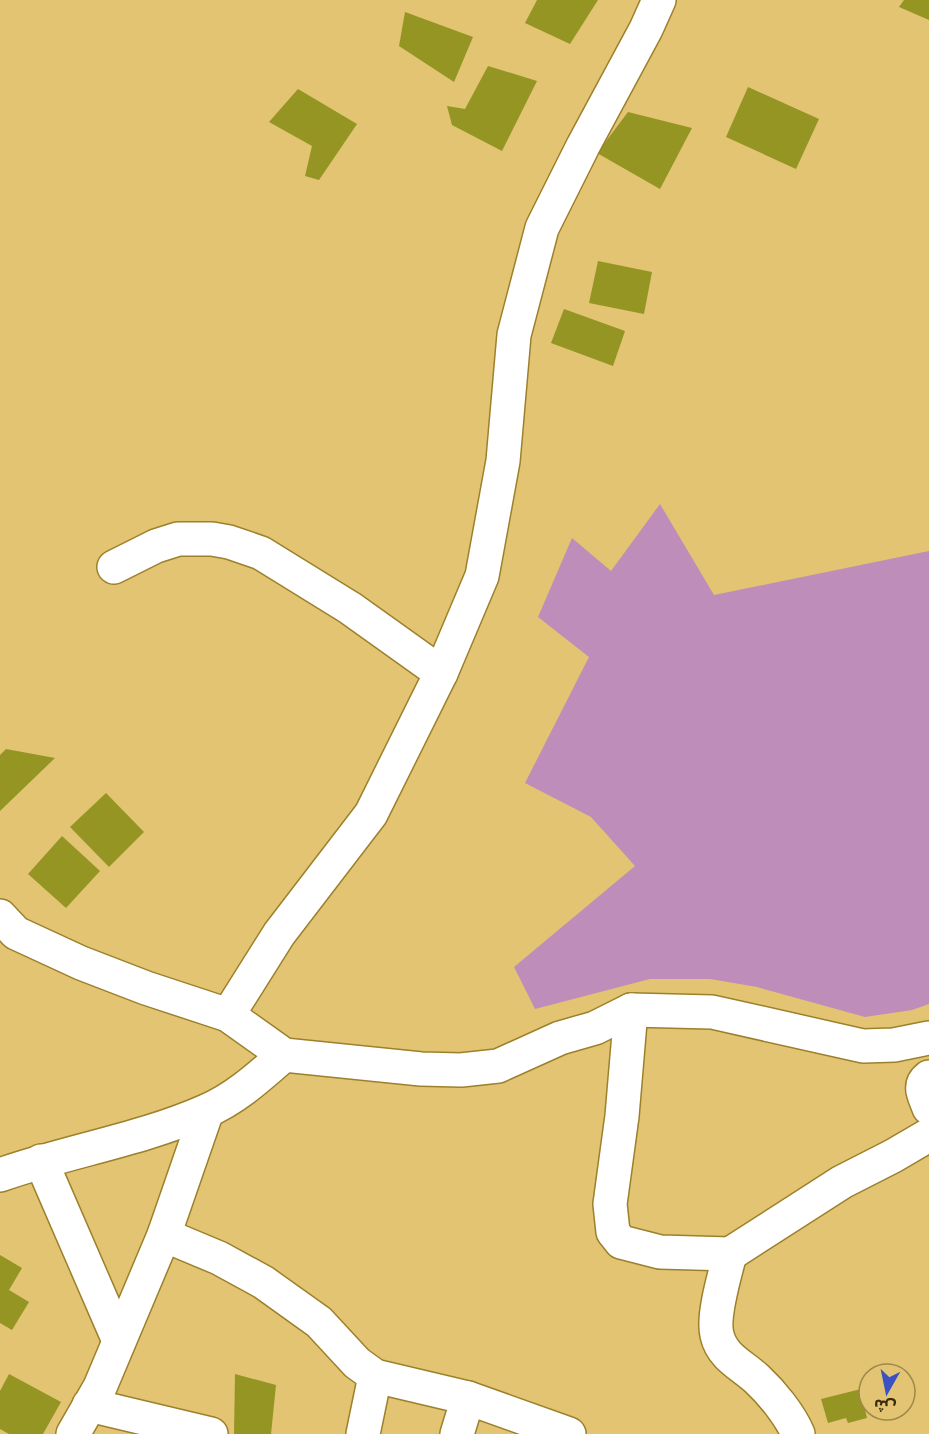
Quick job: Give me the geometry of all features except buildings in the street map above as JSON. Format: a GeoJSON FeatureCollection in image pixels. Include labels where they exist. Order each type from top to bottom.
{"type":"FeatureCollection","features":[{"type":"Feature","properties":{"kind":"street"},"geometry":{"type":"LineString","coordinates":[[228,1015],[279,934],[371,814],[441,673],[482,576],[503,461],[514,335],[542,228],[659,0]]}},
{"type":"Feature","properties":{"kind":"street"},"geometry":{"type":"LineString","coordinates":[[114,567],[156,546],[178,539],[212,538],[229,542],[261,553],[271,559],[350,608],[441,673]]}},
{"type":"Feature","properties":{"kind":"street"},"geometry":{"type":"LineString","coordinates":[[5,928],[81,963],[146,988],[228,1015],[284,1055],[421,1069],[461,1070],[498,1066],[560,1038],[595,1028],[632,1010],[712,1012],[863,1046],[894,1045],[929,1038]]}},
{"type":"Feature","properties":{"kind":"street"},"geometry":{"type":"LineString","coordinates":[[632,1010],[622,1116],[610,1204],[613,1232],[621,1242],[660,1252],[730,1254],[842,1182],[929,1135]]}},
{"type":"Feature","properties":{"kind":"street"},"geometry":{"type":"LineString","coordinates":[[0,1175],[41,1161],[148,1132],[207,1111],[246,1087],[284,1055]]}},
{"type":"Feature","properties":{"kind":"street"},"geometry":{"type":"LineString","coordinates":[[929,1077],[922,1082],[921,1087],[929,1107]]}},
{"type":"Feature","properties":{"kind":"street"},"geometry":{"type":"LineString","coordinates":[[73,1434],[100,1387],[164,1235],[207,1111]]}},
{"type":"Feature","properties":{"kind":"street"},"geometry":{"type":"LineString","coordinates":[[41,1161],[118,1341]]}},
{"type":"Feature","properties":{"kind":"street"},"geometry":{"type":"LineString","coordinates":[[164,1235],[219,1258],[263,1282],[319,1322],[357,1363],[375,1376],[468,1398],[569,1434]]}},
{"type":"Feature","properties":{"kind":"street"},"geometry":{"type":"LineString","coordinates":[[730,1254],[716,1316],[717,1335],[729,1358],[756,1378],[777,1402],[798,1434]]}},
{"type":"Feature","properties":{"kind":"street"},"geometry":{"type":"LineString","coordinates":[[363,1434],[375,1376]]}},
{"type":"Feature","properties":{"kind":"street"},"geometry":{"type":"LineString","coordinates":[[457,1434],[468,1398]]}},
{"type":"Feature","properties":{"kind":"street"},"geometry":{"type":"LineString","coordinates":[[89,1405],[211,1434]]}},
{"type":"Feature","properties":{"kind":"shaded area"},"geometry":{"type":"Polygon","coordinates":[[[660,504],[714,595],[929,551],[929,1004],[912,1010],[865,1017],[757,987],[710,979],[650,979],[535,1009],[514,967],[635,866],[591,817],[525,783],[589,657],[538,617],[572,538],[611,571],[660,504]]]}}]}
